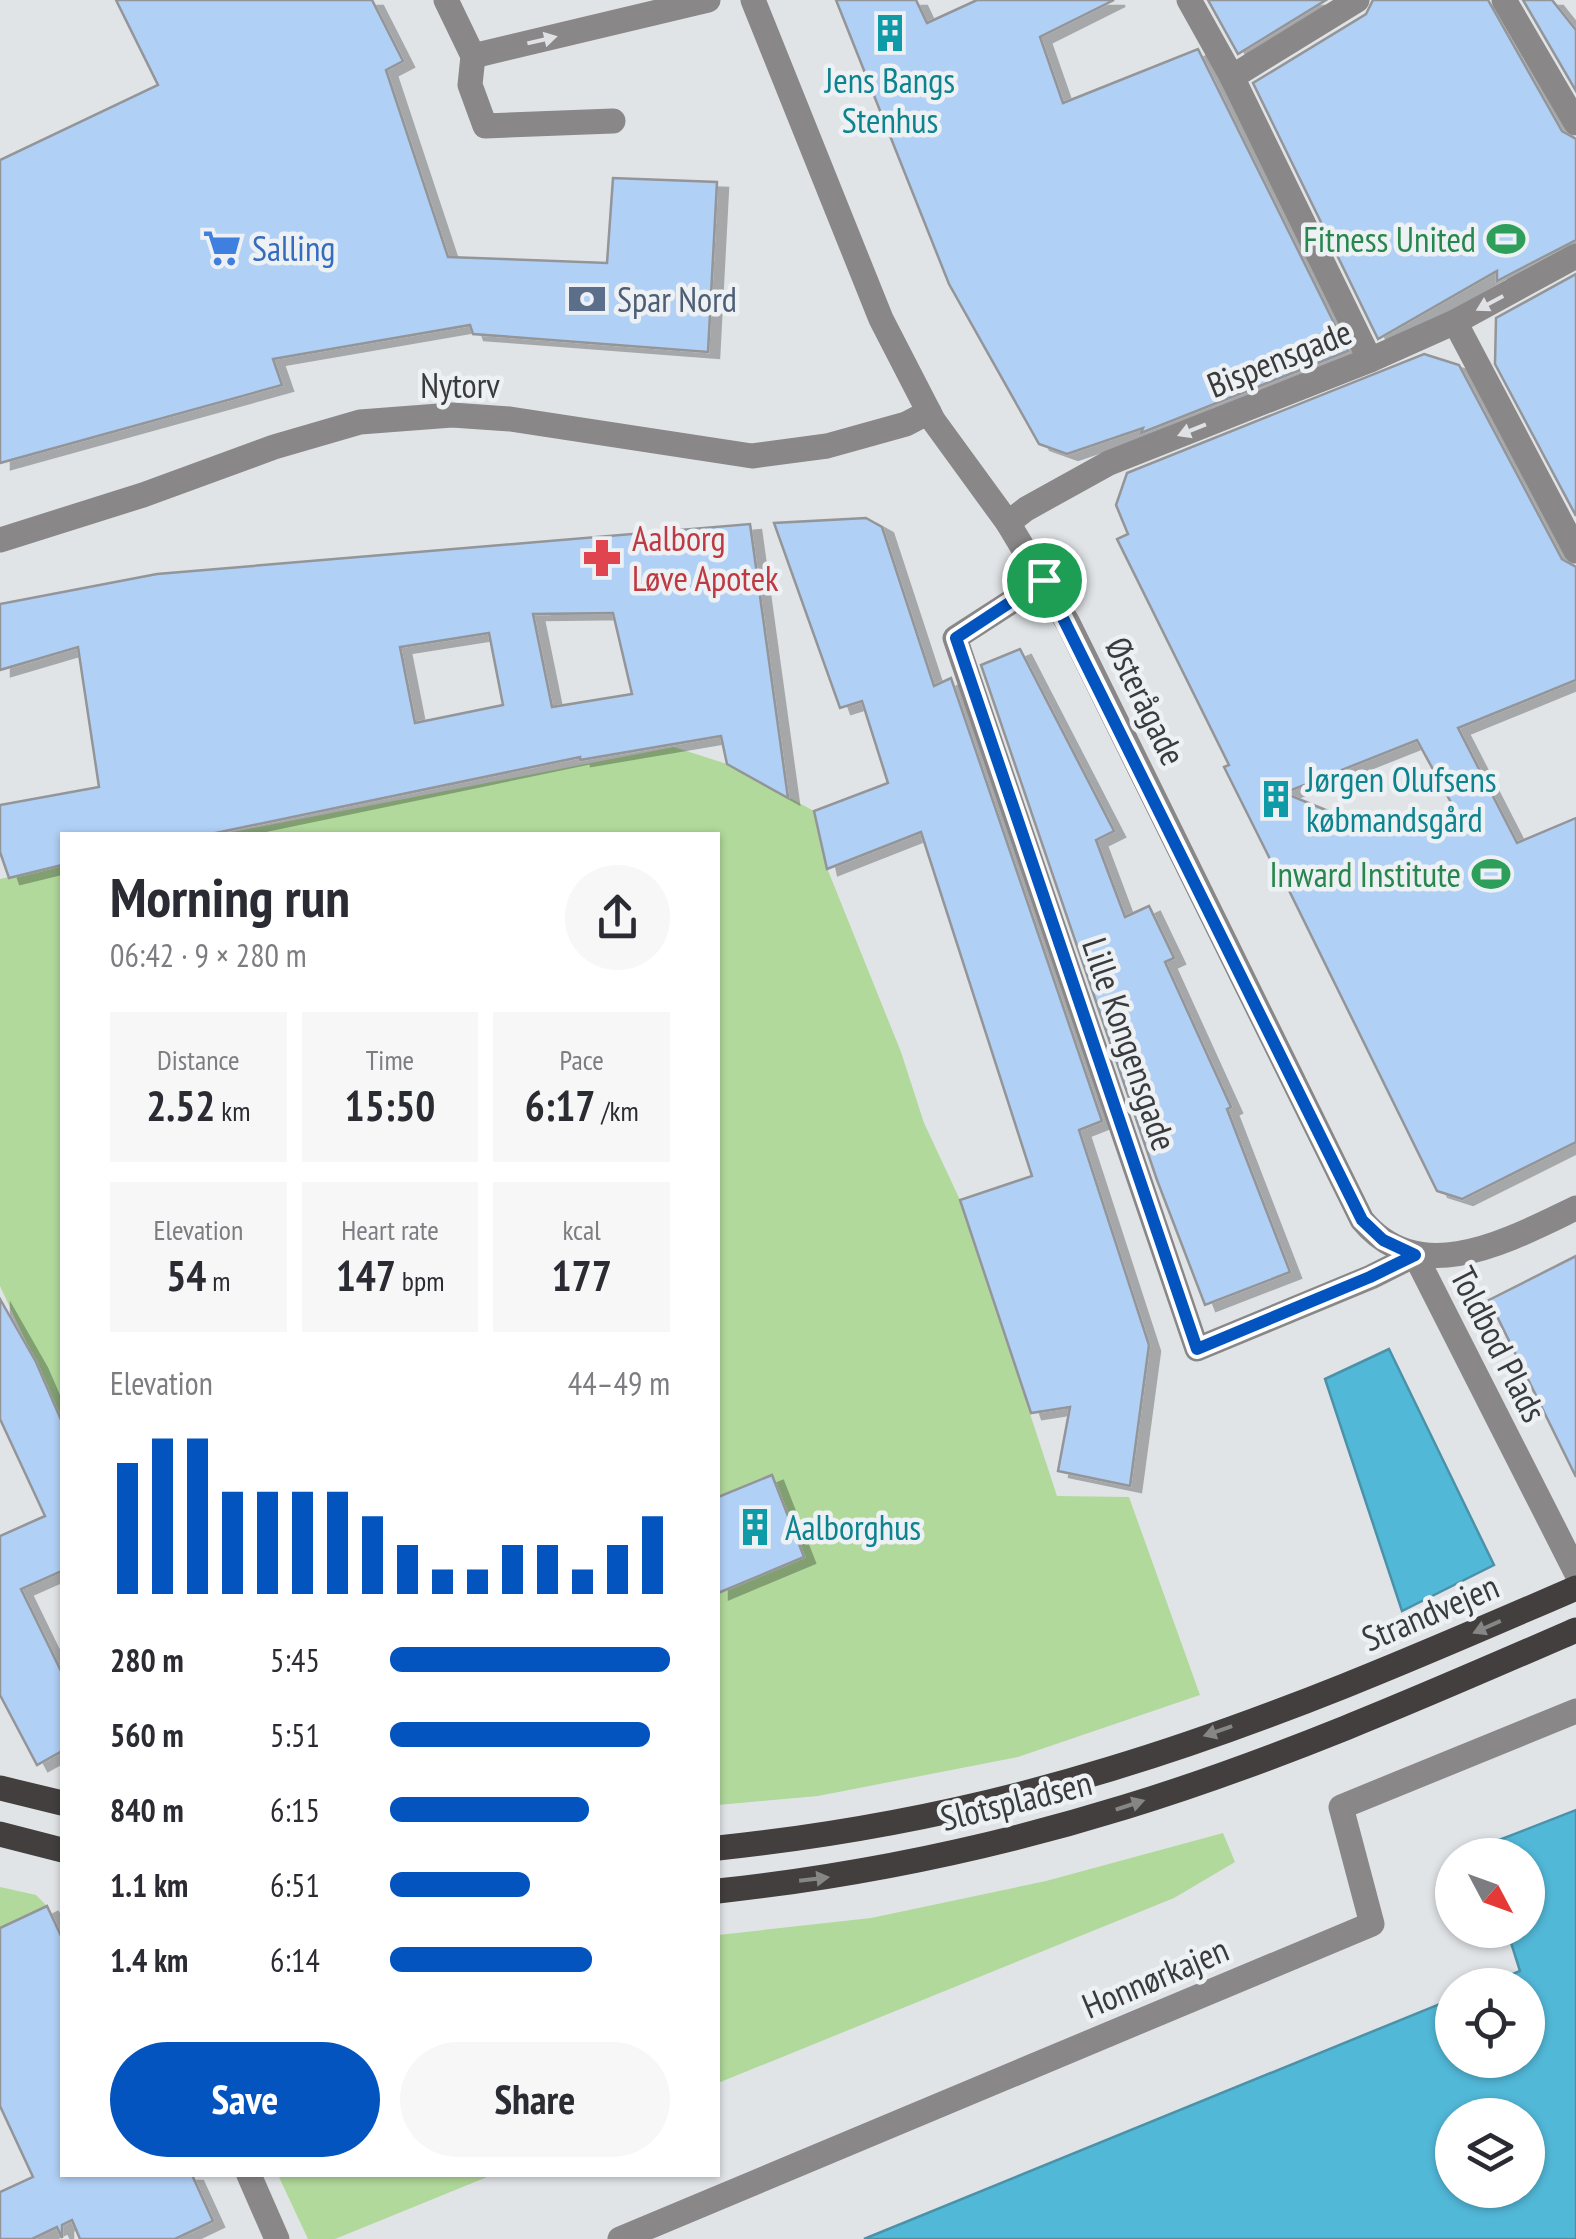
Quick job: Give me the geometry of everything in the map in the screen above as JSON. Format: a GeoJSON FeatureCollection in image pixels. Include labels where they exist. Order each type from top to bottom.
{"type":"FeatureCollection","features":[{"type":"Feature","properties":{"kind":"main road","name":"Strandvejen"},"geometry":{"type":"LineString","coordinates":[[1310,1699],[1576,1588]]}},
{"type":"Feature","properties":{"kind":"main road","name":"Strandvejen"},"geometry":{"type":"LineString","coordinates":[[1321,1736],[1576,1630]]}},
{"type":"Feature","properties":{"kind":"main road","name":"Slotspladsen"},"geometry":{"type":"LineString","coordinates":[[720,1848],[869,1826],[1026,1791],[1111,1769],[1310,1699]]}},
{"type":"Feature","properties":{"kind":"main road","name":"Slotspladsen"},"geometry":{"type":"LineString","coordinates":[[720,1891],[835,1876],[949,1854],[1062,1826],[1130,1806],[1321,1736]]}},
{"type":"Feature","properties":{"kind":"main road"},"geometry":{"type":"LineString","coordinates":[[10,1791],[60,1802]]}},
{"type":"Feature","properties":{"kind":"main road"},"geometry":{"type":"LineString","coordinates":[[5,1835],[60,1849]]}},
{"type":"Feature","properties":{"kind":"street"},"geometry":{"type":"LineString","coordinates":[[446,0],[473,56],[470,85],[485,126],[613,121]]}},
{"type":"Feature","properties":{"kind":"street"},"geometry":{"type":"LineString","coordinates":[[473,56],[708,0]]}},
{"type":"Feature","properties":{"kind":"street","name":"Østerågade"},"geometry":{"type":"LineString","coordinates":[[753,0],[880,318],[929,412],[1044,580],[1362,1220],[1383,1240],[1415,1255]]}},
{"type":"Feature","properties":{"kind":"street"},"geometry":{"type":"LineString","coordinates":[[1189,0],[1264,140],[1370,360]]}},
{"type":"Feature","properties":{"kind":"street"},"geometry":{"type":"LineString","coordinates":[[1232,77],[1358,0]]}},
{"type":"Feature","properties":{"kind":"street"},"geometry":{"type":"LineString","coordinates":[[1504,0],[1576,123]]}},
{"type":"Feature","properties":{"kind":"street","name":"Bispensgade"},"geometry":{"type":"LineString","coordinates":[[1008,524],[1026,508],[1109,463],[1370,360],[1455,322],[1576,256]]}},
{"type":"Feature","properties":{"kind":"street"},"geometry":{"type":"LineString","coordinates":[[1455,322],[1568,518],[1576,551]]}},
{"type":"Feature","properties":{"kind":"street","name":"Nytorv"},"geometry":{"type":"LineString","coordinates":[[0,540],[144,495],[274,447],[360,422],[452,415],[510,419],[752,456],[826,446],[906,424],[929,412]]}},
{"type":"Feature","properties":{"kind":"street","name":"Lille Kongensgade"},"geometry":{"type":"LineString","coordinates":[[1044,580],[956,638],[1197,1349],[1415,1255]]}},
{"type":"Feature","properties":{"kind":"street"},"geometry":{"type":"LineString","coordinates":[[1415,1255],[1440,1258],[1467,1253],[1530,1231],[1576,1208]]}},
{"type":"Feature","properties":{"kind":"street","name":"Toldbod Plads"},"geometry":{"type":"LineString","coordinates":[[1415,1255],[1576,1572]]}},
{"type":"Feature","properties":{"kind":"street","name":"Honnørkajen"},"geometry":{"type":"LineString","coordinates":[[620,2239],[1372,1924],[1341,1807],[1576,1710]]}},
{"type":"Feature","properties":{"kind":"street"},"geometry":{"type":"LineString","coordinates":[[251,2177],[277,2239]]}},
{"type":"Feature","properties":{"kind":"green space"},"geometry":{"type":"Polygon","coordinates":[[[674,747],[727,764],[814,811],[827,868],[901,1052],[924,1123],[960,1200],[1057,1496],[1129,1497],[1200,1695],[1018,1757],[818,1796],[720,1805],[720,832],[233,832],[674,747]]]}},
{"type":"Feature","properties":{"kind":"green space"},"geometry":{"type":"Polygon","coordinates":[[[60,865],[60,1415],[0,1286],[0,879],[60,865]]]}},
{"type":"Feature","properties":{"kind":"green space"},"geometry":{"type":"Polygon","coordinates":[[[1223,1833],[1235,1862],[1174,1898],[720,2082],[720,1935],[871,1918],[1046,1881],[1223,1833]]]}},
{"type":"Feature","properties":{"kind":"green space"},"geometry":{"type":"Polygon","coordinates":[[[0,1887],[36,1895],[47,1906],[0,1928],[0,1887]]]}},
{"type":"Feature","properties":{"kind":"green space"},"geometry":{"type":"Polygon","coordinates":[[[279,2177],[487,2177],[335,2239],[308,2239],[279,2177]]]}},
{"type":"Feature","properties":{"kind":"water"},"geometry":{"type":"Polygon","coordinates":[[[1389,1349],[1494,1565],[1402,1611],[1325,1379],[1389,1349]]]}},
{"type":"Feature","properties":{"kind":"water"},"geometry":{"type":"Polygon","coordinates":[[[1576,1810],[1576,2239],[864,2239],[1435,2006],[1435,2078],[1545,2078],[1545,1968],[1519,1968],[1513,1948],[1545,1948],[1545,1838],[1504,1838],[1576,1810]]]}},
{"type":"Feature","properties":{"kind":"building","name":"Salling"},"geometry":{"type":"Polygon","coordinates":[[[116,0],[372,0],[403,61],[386,70],[448,257],[607,263],[613,178],[717,182],[708,352],[473,334],[470,325],[273,359],[282,385],[0,463],[0,160],[158,85],[116,0]]]}},
{"type":"Feature","properties":{"kind":"building"},"geometry":{"type":"Polygon","coordinates":[[[836,0],[916,0],[927,23],[977,0],[1114,0],[1040,37],[1063,103],[1198,49],[1348,351],[1141,433],[1143,428],[1067,454],[1039,444],[949,284],[836,0]]]}},
{"type":"Feature","properties":{"kind":"building"},"geometry":{"type":"Polygon","coordinates":[[[1208,0],[1326,0],[1238,54],[1208,0]]]}},
{"type":"Feature","properties":{"kind":"building"},"geometry":{"type":"Polygon","coordinates":[[[1373,0],[1488,0],[1562,131],[1576,139],[1576,240],[1497,281],[1497,271],[1378,339],[1253,83],[1366,14],[1373,0]]]}},
{"type":"Feature","properties":{"kind":"building"},"geometry":{"type":"Polygon","coordinates":[[[1523,0],[1552,0],[1576,30],[1576,91],[1523,0]]]}},
{"type":"Feature","properties":{"kind":"building"},"geometry":{"type":"Polygon","coordinates":[[[1576,274],[1576,516],[1495,364],[1496,318],[1576,274]]]}},
{"type":"Feature","properties":{"kind":"building"},"geometry":{"type":"Polygon","coordinates":[[[1424,354],[1459,365],[1562,559],[1576,567],[1576,680],[1458,728],[1517,843],[1576,818],[1576,1142],[1462,1199],[1437,1191],[1224,767],[1229,765],[1117,539],[1128,534],[1116,505],[1127,473],[1424,354]],[[1417,740],[1284,793],[1387,835],[1454,808],[1417,740]]]}},
{"type":"Feature","properties":{"kind":"building"},"geometry":{"type":"Polygon","coordinates":[[[866,518],[882,527],[934,686],[951,678],[1102,1121],[1079,1130],[1149,1345],[1130,1486],[1058,1471],[1070,1407],[1031,1413],[960,1200],[1032,1176],[921,832],[827,869],[814,811],[888,783],[862,701],[840,708],[774,523],[866,518]]]}},
{"type":"Feature","properties":{"kind":"building"},"geometry":{"type":"Polygon","coordinates":[[[750,524],[788,798],[727,764],[721,736],[580,757],[220,832],[60,832],[60,865],[9,878],[0,852],[0,805],[99,787],[78,647],[0,670],[0,604],[157,574],[750,524]],[[613,613],[533,614],[552,707],[632,694],[613,613]],[[489,633],[400,647],[415,723],[503,705],[489,633]]]}},
{"type":"Feature","properties":{"kind":"building"},"geometry":{"type":"Polygon","coordinates":[[[1020,649],[1114,831],[1096,840],[1125,917],[1149,906],[1174,958],[1165,962],[1231,1107],[1227,1109],[1290,1272],[1205,1305],[1157,1180],[981,665],[1020,649]]]}},
{"type":"Feature","properties":{"kind":"building"},"geometry":{"type":"Polygon","coordinates":[[[1576,1256],[1576,1477],[1489,1300],[1576,1256]]]}},
{"type":"Feature","properties":{"kind":"building"},"geometry":{"type":"Polygon","coordinates":[[[0,1299],[36,1362],[60,1417],[60,1572],[21,1589],[60,1669],[60,1752],[37,1765],[0,1695],[0,1536],[45,1516],[0,1419],[0,1299]]]}},
{"type":"Feature","properties":{"kind":"building","name":"Aalborghus"},"geometry":{"type":"Polygon","coordinates":[[[772,1475],[804,1557],[720,1592],[720,1496],[772,1475]]]}},
{"type":"Feature","properties":{"kind":"building"},"geometry":{"type":"Polygon","coordinates":[[[47,1906],[60,1934],[60,2177],[193,2177],[213,2221],[175,2239],[80,2239],[72,2220],[62,2225],[62,2238],[57,2227],[32,2239],[0,2239],[0,2192],[33,2177],[0,2106],[0,1928],[47,1906]]]}},
{"type":"Feature","properties":{"kind":"place","name":"Jens Bangs Stenhus"},"geometry":{"type":"Point","coordinates":[890,33]}},
{"type":"Feature","properties":{"kind":"place","name":"Fitness United"},"geometry":{"type":"Point","coordinates":[1506,239]}},
{"type":"Feature","properties":{"kind":"place","name":"Salling"},"geometry":{"type":"Point","coordinates":[222,248]}},
{"type":"Feature","properties":{"kind":"place","name":"Spar Nord"},"geometry":{"type":"Point","coordinates":[587,299]}},
{"type":"Feature","properties":{"kind":"place","name":"Aalborg Løve Apotek"},"geometry":{"type":"Point","coordinates":[602,558]}},
{"type":"Feature","properties":{"kind":"place","name":"Jørgen Olufsens købmandsgård"},"geometry":{"type":"Point","coordinates":[1276,799]}},
{"type":"Feature","properties":{"kind":"place","name":"Inward Institute"},"geometry":{"type":"Point","coordinates":[1491,874]}},
{"type":"Feature","properties":{"kind":"place","name":"Aalborghus"},"geometry":{"type":"Point","coordinates":[755,1527]}},
{"type":"Feature","properties":{"kind":"route"},"geometry":{"type":"LineString","coordinates":[[1044,580],[1362,1220],[1371,1232],[1398,1250],[1415,1255],[1197,1349],[956,638],[1044,580]]}}]}
